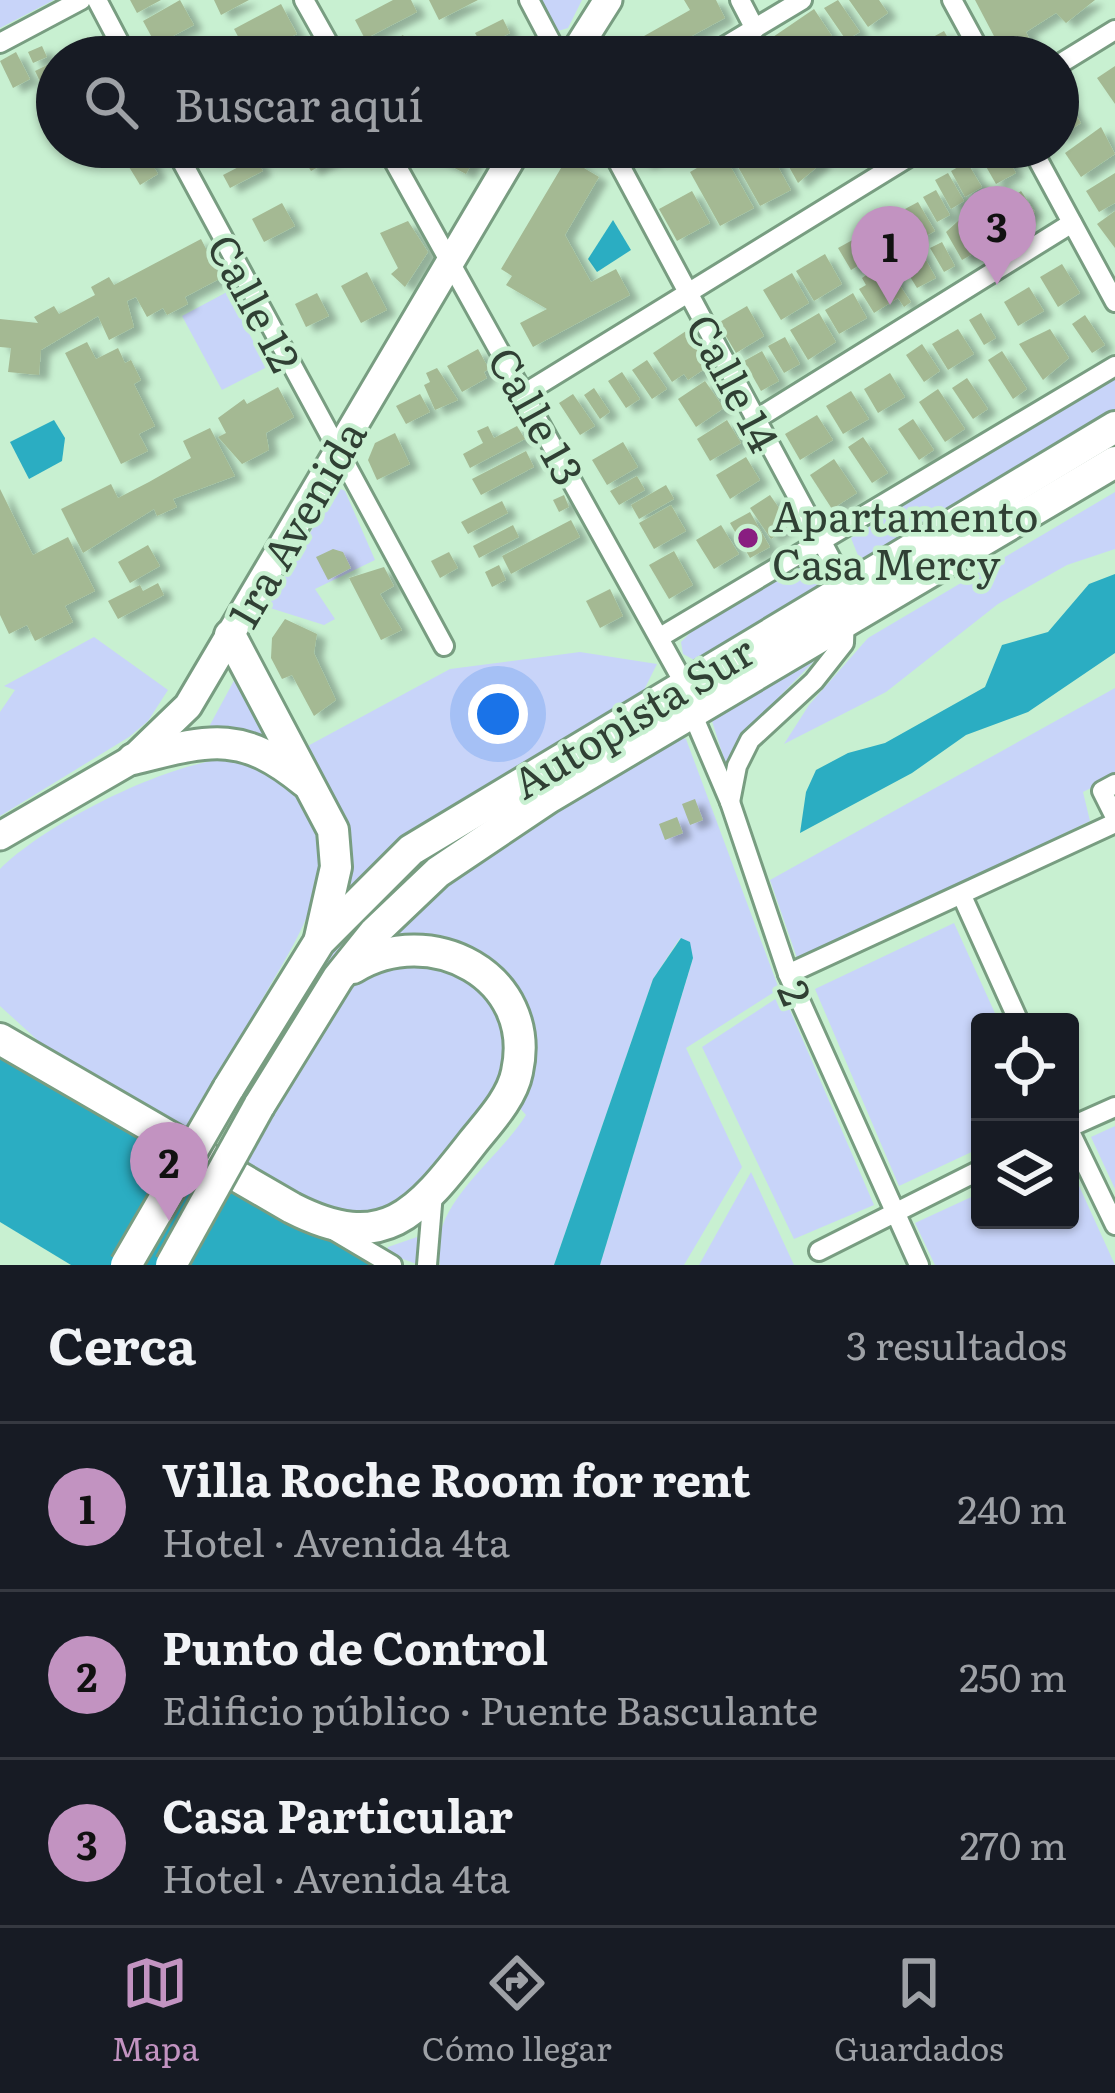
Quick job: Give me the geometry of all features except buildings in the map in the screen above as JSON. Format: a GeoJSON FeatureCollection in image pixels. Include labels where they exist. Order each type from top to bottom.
{"type":"FeatureCollection","features":[{"type":"Feature","properties":{"kind":"highway","name":"Autopista Sur"},"geometry":{"type":"LineString","coordinates":[[171,1265],[259,1106],[338,978],[438,872],[846,587],[1115,428]]}},
{"type":"Feature","properties":{"kind":"highway","name":"Autopista Sur"},"geometry":{"type":"LineString","coordinates":[[126,1265],[319,943],[374,882],[424,840],[847,619],[1115,462]]}},
{"type":"Feature","properties":{"kind":"highway"},"geometry":{"type":"LineString","coordinates":[[230,635],[315,790],[336,853],[319,943]]}},
{"type":"Feature","properties":{"kind":"highway"},"geometry":{"type":"LineString","coordinates":[[133,759],[194,744],[244,743],[272,755],[315,790]]}},
{"type":"Feature","properties":{"kind":"highway"},"geometry":{"type":"LineString","coordinates":[[4,1038],[324,1224],[379,1228],[419,1207],[433,1193],[516,1078],[517,1034],[506,1004],[475,968],[434,949],[394,950],[338,978]]}},
{"type":"Feature","properties":{"kind":"highway"},"geometry":{"type":"LineString","coordinates":[[252,1050],[282,1068]]}},
{"type":"Feature","properties":{"kind":"main road"},"geometry":{"type":"LineString","coordinates":[[585,36],[608,0]]}},
{"type":"Feature","properties":{"kind":"main road","name":"1ra Avenida"},"geometry":{"type":"LineString","coordinates":[[2,833],[133,759],[172,726],[505,168]]}},
{"type":"Feature","properties":{"kind":"street"},"geometry":{"type":"LineString","coordinates":[[0,43],[81,0]]}},
{"type":"Feature","properties":{"kind":"street"},"geometry":{"type":"LineString","coordinates":[[97,0],[116,36]]}},
{"type":"Feature","properties":{"kind":"street"},"geometry":{"type":"LineString","coordinates":[[304,0],[324,36]]}},
{"type":"Feature","properties":{"kind":"street"},"geometry":{"type":"LineString","coordinates":[[529,0],[549,36]]}},
{"type":"Feature","properties":{"kind":"street"},"geometry":{"type":"LineString","coordinates":[[740,0],[754,29]]}},
{"type":"Feature","properties":{"kind":"street"},"geometry":{"type":"LineString","coordinates":[[742,36],[802,0]]}},
{"type":"Feature","properties":{"kind":"street"},"geometry":{"type":"LineString","coordinates":[[952,0],[972,36]]}},
{"type":"Feature","properties":{"kind":"street"},"geometry":{"type":"LineString","coordinates":[[1079,51],[1115,30]]}},
{"type":"Feature","properties":{"kind":"street","name":"Calle 12"},"geometry":{"type":"LineString","coordinates":[[185,168],[444,646]]}},
{"type":"Feature","properties":{"kind":"street","name":"Calle 13"},"geometry":{"type":"LineString","coordinates":[[398,168],[662,637],[689,699]]}},
{"type":"Feature","properties":{"kind":"street","name":"Calle 14"},"geometry":{"type":"LineString","coordinates":[[621,168],[846,587],[847,619]]}},
{"type":"Feature","properties":{"kind":"street"},"geometry":{"type":"LineString","coordinates":[[526,392],[892,168]]}},
{"type":"Feature","properties":{"kind":"street"},"geometry":{"type":"LineString","coordinates":[[1042,168],[1115,302]]}},
{"type":"Feature","properties":{"kind":"street"},"geometry":{"type":"LineString","coordinates":[[755,420],[1072,224]]}},
{"type":"Feature","properties":{"kind":"street"},"geometry":{"type":"LineString","coordinates":[[662,637],[1115,366]]}},
{"type":"Feature","properties":{"kind":"street"},"geometry":{"type":"LineString","coordinates":[[730,802],[737,766],[750,740],[835,657],[844,644],[847,619]]}},
{"type":"Feature","properties":{"kind":"street","name":"2"},"geometry":{"type":"LineString","coordinates":[[689,699],[730,802],[788,974],[919,1265]]}},
{"type":"Feature","properties":{"kind":"street"},"geometry":{"type":"LineString","coordinates":[[788,974],[1115,820],[1109,787]]}},
{"type":"Feature","properties":{"kind":"street"},"geometry":{"type":"LineString","coordinates":[[962,896],[1015,1013]]}},
{"type":"Feature","properties":{"kind":"street"},"geometry":{"type":"LineString","coordinates":[[1079,1125],[1115,1107]]}},
{"type":"Feature","properties":{"kind":"street"},"geometry":{"type":"LineString","coordinates":[[1079,1149],[1115,1225]]}},
{"type":"Feature","properties":{"kind":"street"},"geometry":{"type":"LineString","coordinates":[[819,1251],[971,1174]]}},
{"type":"Feature","properties":{"kind":"street"},"geometry":{"type":"LineString","coordinates":[[428,1265],[433,1193]]}},
{"type":"Feature","properties":{"kind":"street"},"geometry":{"type":"LineString","coordinates":[[324,1224],[392,1265]]}},
{"type":"Feature","properties":{"kind":"shaded area"},"geometry":{"type":"Polygon","coordinates":[[[0,0],[54,0],[0,28],[0,0]]]}},
{"type":"Feature","properties":{"kind":"shaded area"},"geometry":{"type":"Polygon","coordinates":[[[535,0],[582,0],[568,28],[558,31],[547,26],[535,0]]]}},
{"type":"Feature","properties":{"kind":"shaded area"},"geometry":{"type":"Polygon","coordinates":[[[227,292],[267,367],[222,390],[182,316],[227,292]]]}},
{"type":"Feature","properties":{"kind":"shaded area"},"geometry":{"type":"Polygon","coordinates":[[[1115,376],[1115,415],[861,563],[851,538],[1115,376]]]}},
{"type":"Feature","properties":{"kind":"shaded area"},"geometry":{"type":"Polygon","coordinates":[[[337,487],[345,491],[375,560],[315,589],[335,619],[324,625],[267,607],[337,487]]]}},
{"type":"Feature","properties":{"kind":"shaded area"},"geometry":{"type":"Polygon","coordinates":[[[1115,492],[1115,549],[1067,565],[998,604],[886,692],[784,744],[809,705],[868,638],[1115,492]]]}},
{"type":"Feature","properties":{"kind":"shaded area"},"geometry":{"type":"Polygon","coordinates":[[[797,567],[811,573],[818,584],[813,592],[698,662],[683,654],[681,642],[697,626],[797,567]]]}},
{"type":"Feature","properties":{"kind":"shaded area"},"geometry":{"type":"Polygon","coordinates":[[[94,637],[168,690],[148,721],[129,737],[0,816],[0,712],[15,690],[4,686],[94,637]]]}},
{"type":"Feature","properties":{"kind":"shaded area"},"geometry":{"type":"Polygon","coordinates":[[[825,650],[737,740],[726,765],[711,718],[825,650]]]}},
{"type":"Feature","properties":{"kind":"shaded area"},"geometry":{"type":"Polygon","coordinates":[[[580,652],[657,664],[643,692],[385,857],[347,889],[349,865],[304,748],[450,669],[580,652]]]}},
{"type":"Feature","properties":{"kind":"shaded area"},"geometry":{"type":"Polygon","coordinates":[[[237,675],[274,743],[204,736],[237,675]]]}},
{"type":"Feature","properties":{"kind":"shaded area"},"geometry":{"type":"Polygon","coordinates":[[[1115,688],[1115,776],[1083,792],[1090,821],[798,961],[770,880],[1115,688]]]}},
{"type":"Feature","properties":{"kind":"shaded area"},"geometry":{"type":"Polygon","coordinates":[[[679,736],[686,739],[779,989],[686,1048],[742,1167],[684,1265],[600,1265],[693,958],[689,942],[680,938],[653,979],[554,1265],[440,1265],[438,1244],[453,1204],[526,1115],[516,1104],[512,995],[379,944],[470,861],[679,736]]]}},
{"type":"Feature","properties":{"kind":"shaded area"},"geometry":{"type":"Polygon","coordinates":[[[236,758],[275,774],[304,802],[321,855],[318,881],[299,933],[191,1129],[44,1046],[0,1006],[0,869],[47,833],[111,797],[178,770],[236,758]]]}},
{"type":"Feature","properties":{"kind":"shaded area"},"geometry":{"type":"Polygon","coordinates":[[[449,842],[371,913],[280,1036],[277,1032],[295,1004],[353,927],[397,881],[449,842]]]}},
{"type":"Feature","properties":{"kind":"shaded area"},"geometry":{"type":"Polygon","coordinates":[[[954,923],[995,1013],[971,1013],[971,1152],[899,1186],[815,989],[954,923]]]}},
{"type":"Feature","properties":{"kind":"shaded area"},"geometry":{"type":"Polygon","coordinates":[[[408,959],[469,977],[498,1009],[509,1059],[494,1097],[406,1198],[385,1209],[346,1214],[297,1196],[243,1160],[347,984],[408,959]]]}},
{"type":"Feature","properties":{"kind":"shaded area"},"geometry":{"type":"Polygon","coordinates":[[[783,994],[874,1205],[794,1239],[702,1047],[783,994]]]}},
{"type":"Feature","properties":{"kind":"shaded area"},"geometry":{"type":"Polygon","coordinates":[[[1115,1126],[1115,1189],[1091,1137],[1115,1126]]]}},
{"type":"Feature","properties":{"kind":"shaded area"},"geometry":{"type":"Polygon","coordinates":[[[751,1172],[794,1265],[699,1265],[751,1172]]]}},
{"type":"Feature","properties":{"kind":"shaded area"},"geometry":{"type":"Polygon","coordinates":[[[1079,1186],[1115,1265],[935,1265],[915,1223],[971,1197],[971,1229],[1079,1229],[1079,1186]]]}},
{"type":"Feature","properties":{"kind":"shaded area"},"geometry":{"type":"Polygon","coordinates":[[[417,1237],[419,1265],[387,1253],[388,1247],[417,1237]]]}},
{"type":"Feature","properties":{"kind":"water"},"geometry":{"type":"Polygon","coordinates":[[[613,220],[631,250],[597,272],[588,259],[613,220]]]}},
{"type":"Feature","properties":{"kind":"water"},"geometry":{"type":"Polygon","coordinates":[[[54,420],[65,438],[62,461],[29,479],[10,442],[54,420]]]}},
{"type":"Feature","properties":{"kind":"water"},"geometry":{"type":"Polygon","coordinates":[[[1115,574],[1115,653],[1028,712],[966,735],[912,773],[800,833],[806,792],[816,770],[848,753],[885,743],[985,687],[1002,645],[1048,632],[1089,584],[1115,574]]]}},
{"type":"Feature","properties":{"kind":"water"},"geometry":{"type":"Polygon","coordinates":[[[681,938],[690,942],[693,958],[600,1265],[554,1265],[653,979],[681,938]]]}},
{"type":"Feature","properties":{"kind":"water"},"geometry":{"type":"Polygon","coordinates":[[[0,1053],[372,1265],[71,1265],[0,1222],[0,1053]]]}},
{"type":"Feature","properties":{"kind":"place","name":"Casa Particular"},"geometry":{"type":"Point","coordinates":[997,285]}},
{"type":"Feature","properties":{"kind":"place","name":"Villa Roche Room for rent"},"geometry":{"type":"Point","coordinates":[890,305]}},
{"type":"Feature","properties":{"kind":"place","name":"Apartamento Casa Mercy"},"geometry":{"type":"Point","coordinates":[748,538]}},
{"type":"Feature","properties":{"kind":"place","name":"Punto de Control"},"geometry":{"type":"Point","coordinates":[169,1221]}}]}
